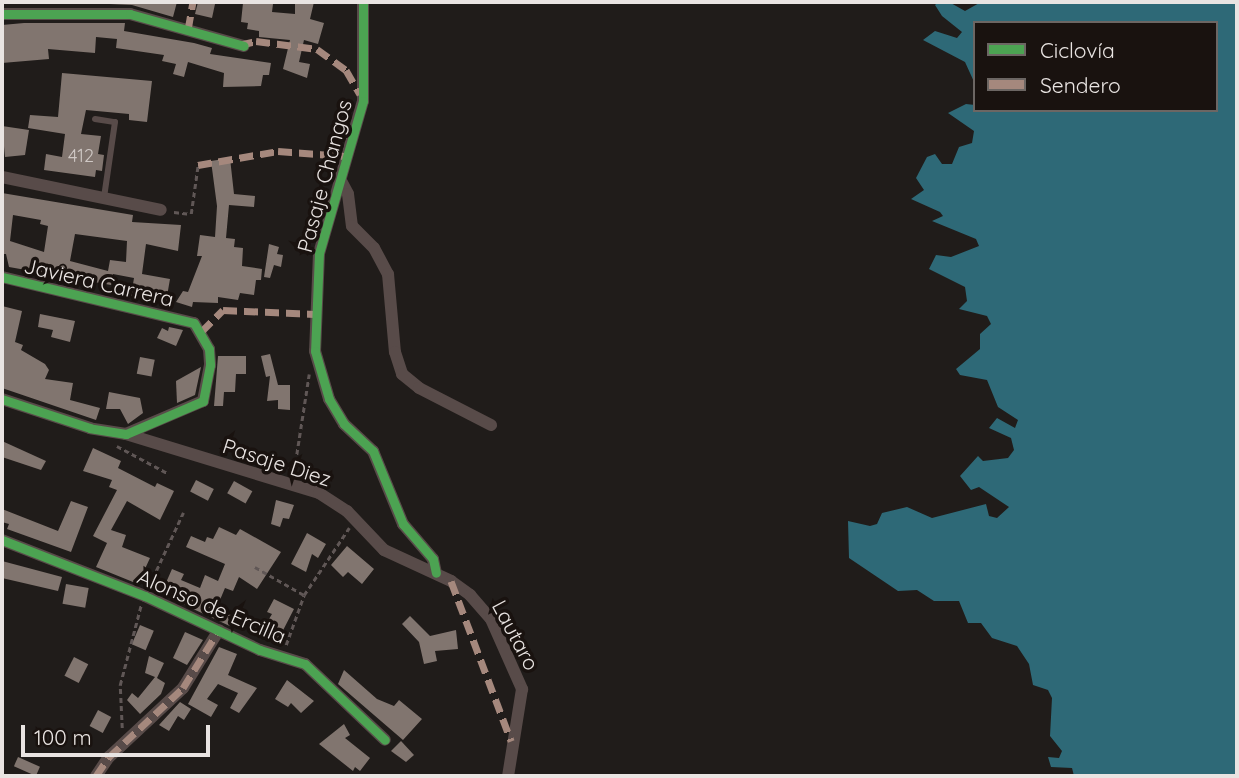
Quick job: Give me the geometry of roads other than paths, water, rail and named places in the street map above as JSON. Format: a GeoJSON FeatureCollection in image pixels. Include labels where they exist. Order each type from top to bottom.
{"type":"FeatureCollection","features":[{"type":"Feature","properties":{"kind":"street"},"geometry":{"type":"LineString","coordinates":[[2,8],[12,2]]}},
{"type":"Feature","properties":{"kind":"street","name":"Pasaje Changos"},"geometry":{"type":"LineString","coordinates":[[363,2],[363,101],[354,142],[338,175],[319,253],[315,351],[332,406],[373,450],[403,524],[433,559],[436,573]]}},
{"type":"Feature","properties":{"kind":"street"},"geometry":{"type":"LineString","coordinates":[[2,14],[130,14],[244,46]]}},
{"type":"Feature","properties":{"kind":"street"},"geometry":{"type":"LineString","coordinates":[[338,175],[348,194],[352,226],[374,248],[388,274],[395,352],[402,374],[419,388],[491,425]]}},
{"type":"Feature","properties":{"kind":"street"},"geometry":{"type":"LineString","coordinates":[[2,177],[161,210]]}},
{"type":"Feature","properties":{"kind":"street","name":"Javiera Carrera"},"geometry":{"type":"LineString","coordinates":[[2,278],[167,314],[194,324],[201,331],[210,365],[203,401],[126,434]]}},
{"type":"Feature","properties":{"kind":"street"},"geometry":{"type":"LineString","coordinates":[[2,398],[90,428],[126,434]]}},
{"type":"Feature","properties":{"kind":"street","name":"Pasaje Diez"},"geometry":{"type":"LineString","coordinates":[[126,434],[329,498],[384,550],[436,573]]}},
{"type":"Feature","properties":{"kind":"street","name":"Alonso de Ercilla"},"geometry":{"type":"LineString","coordinates":[[2,540],[145,596],[260,650],[283,655],[316,671],[385,740]]}},
{"type":"Feature","properties":{"kind":"street","name":"Lautaro"},"geometry":{"type":"LineString","coordinates":[[436,573],[481,606],[520,680],[522,707],[511,741],[508,776]]}},
{"type":"Feature","properties":{"kind":"street"},"geometry":{"type":"LineString","coordinates":[[96,776],[183,688],[219,630]]}},
{"type":"Feature","properties":{"kind":"lane"},"geometry":{"type":"LineString","coordinates":[[95,119],[115,122],[104,197]]}},
{"type":"Feature","properties":{"kind":"water"},"geometry":{"type":"Polygon","coordinates":[[[938,2],[949,2],[965,11],[981,2],[1237,2],[1237,776],[1074,776],[1072,768],[1051,767],[1048,757],[1059,758],[1062,751],[1050,736],[1052,698],[1048,690],[1033,685],[1029,664],[1017,646],[992,638],[981,623],[968,623],[959,601],[934,601],[917,590],[898,591],[849,558],[848,521],[870,526],[877,524],[882,513],[907,507],[932,518],[986,504],[989,516],[997,518],[1009,507],[979,487],[971,490],[960,476],[978,456],[983,461],[1008,458],[1014,450],[1011,438],[989,428],[997,418],[1015,428],[1018,420],[998,407],[987,380],[960,375],[956,369],[980,349],[980,334],[991,324],[987,316],[959,309],[967,301],[965,287],[929,269],[936,255],[951,257],[979,246],[976,239],[932,221],[943,216],[940,212],[911,199],[924,190],[916,178],[927,157],[935,154],[942,164],[952,164],[959,147],[972,143],[974,131],[948,113],[966,104],[973,105],[973,112],[1218,112],[1218,21],[973,21],[973,80],[965,62],[923,40],[935,31],[957,38],[962,32],[942,16],[935,5],[938,2]]]}}]}
